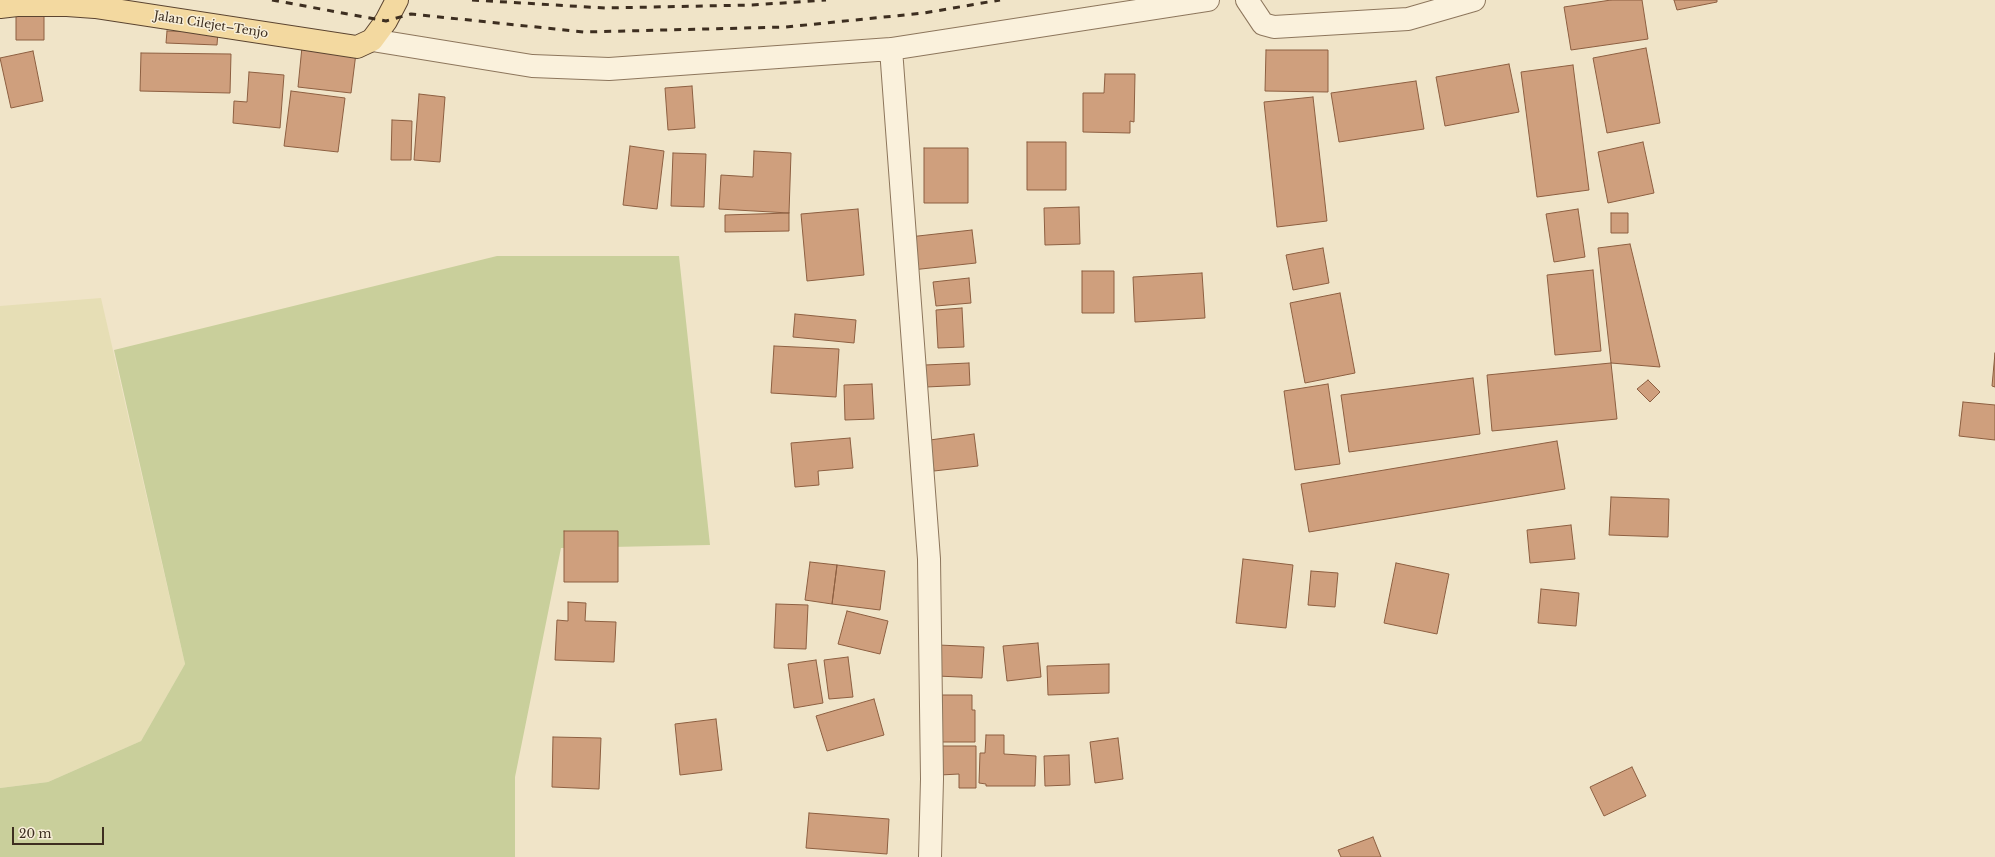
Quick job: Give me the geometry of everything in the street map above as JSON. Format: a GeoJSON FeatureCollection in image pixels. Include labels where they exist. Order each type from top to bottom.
{"type":"FeatureCollection","features":[{"type":"Feature","properties":{"kind":"main road"},"geometry":{"type":"LineString","coordinates":[[372,40],[386,21],[397,0]]}},
{"type":"Feature","properties":{"kind":"main road","name":"Jalan Cilejet–Tenjo"},"geometry":{"type":"LineString","coordinates":[[0,7],[17,5],[67,5],[95,7],[348,47],[363,46],[372,40]]}},
{"type":"Feature","properties":{"kind":"street"},"geometry":{"type":"LineString","coordinates":[[372,40],[496,62],[560,68],[609,69],[891,49],[1208,0]]}},
{"type":"Feature","properties":{"kind":"street"},"geometry":{"type":"LineString","coordinates":[[1247,0],[1263,24],[1268,26],[1406,10],[1474,0]]}},
{"type":"Feature","properties":{"kind":"street"},"geometry":{"type":"LineString","coordinates":[[891,49],[929,559],[932,780],[930,857]]}},
{"type":"Feature","properties":{"kind":"shaded area"},"geometry":{"type":"Polygon","coordinates":[[[101,298],[185,664],[141,741],[48,782],[0,788],[0,306],[101,298]]]}},
{"type":"Feature","properties":{"kind":"green space"},"geometry":{"type":"Polygon","coordinates":[[[497,256],[679,256],[710,545],[561,548],[515,777],[515,857],[0,857],[0,788],[48,782],[141,741],[185,664],[114,350],[497,256]]]}},
{"type":"Feature","properties":{"kind":"building"},"geometry":{"type":"Polygon","coordinates":[[[1611,0],[1642,0],[1648,39],[1571,50],[1564,7],[1611,0]]]}},
{"type":"Feature","properties":{"kind":"building"},"geometry":{"type":"Polygon","coordinates":[[[1674,0],[1717,0],[1717,2],[1677,10],[1674,0]]]}},
{"type":"Feature","properties":{"kind":"building"},"geometry":{"type":"Polygon","coordinates":[[[16,12],[44,12],[44,40],[16,40],[16,12]]]}},
{"type":"Feature","properties":{"kind":"building"},"geometry":{"type":"Polygon","coordinates":[[[167,31],[218,32],[217,45],[166,43],[167,31]]]}},
{"type":"Feature","properties":{"kind":"building"},"geometry":{"type":"Polygon","coordinates":[[[302,47],[356,53],[351,93],[298,87],[302,47]]]}},
{"type":"Feature","properties":{"kind":"building"},"geometry":{"type":"Polygon","coordinates":[[[1646,48],[1660,123],[1607,133],[1593,58],[1646,48]]]}},
{"type":"Feature","properties":{"kind":"building"},"geometry":{"type":"Polygon","coordinates":[[[1266,50],[1328,50],[1328,92],[1265,91],[1266,50]]]}},
{"type":"Feature","properties":{"kind":"building"},"geometry":{"type":"Polygon","coordinates":[[[33,51],[43,101],[11,108],[0,58],[33,51]]]}},
{"type":"Feature","properties":{"kind":"building"},"geometry":{"type":"Polygon","coordinates":[[[141,53],[231,54],[230,93],[140,91],[141,53]]]}},
{"type":"Feature","properties":{"kind":"building"},"geometry":{"type":"Polygon","coordinates":[[[1509,64],[1519,112],[1445,126],[1436,77],[1509,64]]]}},
{"type":"Feature","properties":{"kind":"building"},"geometry":{"type":"Polygon","coordinates":[[[1573,65],[1589,190],[1537,197],[1521,72],[1573,65]]]}},
{"type":"Feature","properties":{"kind":"building"},"geometry":{"type":"Polygon","coordinates":[[[249,72],[284,75],[280,128],[233,123],[234,101],[247,102],[249,72]]]}},
{"type":"Feature","properties":{"kind":"building"},"geometry":{"type":"Polygon","coordinates":[[[1105,74],[1135,74],[1134,122],[1130,121],[1130,133],[1083,132],[1083,93],[1104,93],[1105,74]]]}},
{"type":"Feature","properties":{"kind":"building"},"geometry":{"type":"Polygon","coordinates":[[[1416,81],[1424,129],[1339,142],[1331,93],[1416,81]]]}},
{"type":"Feature","properties":{"kind":"building"},"geometry":{"type":"Polygon","coordinates":[[[692,86],[695,128],[668,130],[665,88],[692,86]]]}},
{"type":"Feature","properties":{"kind":"building"},"geometry":{"type":"Polygon","coordinates":[[[291,91],[345,98],[338,152],[284,146],[291,91]]]}},
{"type":"Feature","properties":{"kind":"building"},"geometry":{"type":"Polygon","coordinates":[[[419,94],[445,97],[440,162],[414,160],[419,94]]]}},
{"type":"Feature","properties":{"kind":"building"},"geometry":{"type":"Polygon","coordinates":[[[1313,97],[1327,221],[1277,227],[1264,102],[1313,97]]]}},
{"type":"Feature","properties":{"kind":"building"},"geometry":{"type":"Polygon","coordinates":[[[392,120],[412,121],[411,160],[391,160],[392,120]]]}},
{"type":"Feature","properties":{"kind":"building"},"geometry":{"type":"Polygon","coordinates":[[[1027,142],[1066,142],[1066,190],[1027,190],[1027,142]]]}},
{"type":"Feature","properties":{"kind":"building"},"geometry":{"type":"Polygon","coordinates":[[[1643,142],[1654,193],[1608,203],[1598,152],[1643,142]]]}},
{"type":"Feature","properties":{"kind":"building"},"geometry":{"type":"Polygon","coordinates":[[[630,146],[664,151],[657,209],[623,205],[630,146]]]}},
{"type":"Feature","properties":{"kind":"building"},"geometry":{"type":"Polygon","coordinates":[[[924,148],[968,148],[968,203],[924,203],[924,148]]]}},
{"type":"Feature","properties":{"kind":"building"},"geometry":{"type":"Polygon","coordinates":[[[754,151],[791,153],[789,213],[719,209],[721,175],[753,177],[754,151]]]}},
{"type":"Feature","properties":{"kind":"building"},"geometry":{"type":"Polygon","coordinates":[[[673,153],[706,154],[704,207],[671,206],[673,153]]]}},
{"type":"Feature","properties":{"kind":"building"},"geometry":{"type":"Polygon","coordinates":[[[1079,207],[1080,244],[1045,245],[1044,208],[1079,207]]]}},
{"type":"Feature","properties":{"kind":"building"},"geometry":{"type":"Polygon","coordinates":[[[858,209],[864,275],[807,281],[801,214],[858,209]]]}},
{"type":"Feature","properties":{"kind":"building"},"geometry":{"type":"Polygon","coordinates":[[[1578,209],[1585,257],[1554,262],[1546,214],[1578,209]]]}},
{"type":"Feature","properties":{"kind":"building"},"geometry":{"type":"Polygon","coordinates":[[[789,213],[789,231],[725,232],[725,215],[789,213]]]}},
{"type":"Feature","properties":{"kind":"building"},"geometry":{"type":"Polygon","coordinates":[[[1611,213],[1628,213],[1628,233],[1611,233],[1611,213]]]}},
{"type":"Feature","properties":{"kind":"building"},"geometry":{"type":"Polygon","coordinates":[[[972,230],[976,263],[912,270],[909,237],[972,230]]]}},
{"type":"Feature","properties":{"kind":"building"},"geometry":{"type":"Polygon","coordinates":[[[1630,244],[1660,367],[1611,363],[1598,248],[1630,244]]]}},
{"type":"Feature","properties":{"kind":"building"},"geometry":{"type":"Polygon","coordinates":[[[1323,248],[1329,283],[1293,290],[1286,255],[1323,248]]]}},
{"type":"Feature","properties":{"kind":"building"},"geometry":{"type":"Polygon","coordinates":[[[1593,270],[1601,351],[1555,355],[1547,275],[1593,270]]]}},
{"type":"Feature","properties":{"kind":"building"},"geometry":{"type":"Polygon","coordinates":[[[1082,271],[1114,271],[1114,313],[1082,313],[1082,271]]]}},
{"type":"Feature","properties":{"kind":"building"},"geometry":{"type":"Polygon","coordinates":[[[1202,273],[1205,318],[1135,322],[1133,277],[1202,273]]]}},
{"type":"Feature","properties":{"kind":"building"},"geometry":{"type":"Polygon","coordinates":[[[969,278],[971,303],[936,306],[933,282],[969,278]]]}},
{"type":"Feature","properties":{"kind":"building"},"geometry":{"type":"Polygon","coordinates":[[[1340,293],[1355,373],[1305,383],[1290,303],[1340,293]]]}},
{"type":"Feature","properties":{"kind":"building"},"geometry":{"type":"Polygon","coordinates":[[[962,308],[964,347],[938,348],[936,310],[962,308]]]}},
{"type":"Feature","properties":{"kind":"building"},"geometry":{"type":"Polygon","coordinates":[[[795,314],[856,320],[854,343],[793,337],[795,314]]]}},
{"type":"Feature","properties":{"kind":"building"},"geometry":{"type":"Polygon","coordinates":[[[774,346],[839,349],[836,397],[771,393],[774,346]]]}},
{"type":"Feature","properties":{"kind":"building"},"geometry":{"type":"Polygon","coordinates":[[[1995,353],[1995,387],[1992,386],[1995,353]]]}},
{"type":"Feature","properties":{"kind":"building"},"geometry":{"type":"Polygon","coordinates":[[[969,363],[970,385],[926,387],[925,365],[969,363]]]}},
{"type":"Feature","properties":{"kind":"building"},"geometry":{"type":"Polygon","coordinates":[[[1611,363],[1617,419],[1492,431],[1487,375],[1611,363]]]}},
{"type":"Feature","properties":{"kind":"building"},"geometry":{"type":"Polygon","coordinates":[[[1473,378],[1480,434],[1349,452],[1341,395],[1473,378]]]}},
{"type":"Feature","properties":{"kind":"building"},"geometry":{"type":"Polygon","coordinates":[[[1648,380],[1660,392],[1650,402],[1637,389],[1648,380]]]}},
{"type":"Feature","properties":{"kind":"building"},"geometry":{"type":"Polygon","coordinates":[[[872,384],[874,419],[845,420],[844,385],[872,384]]]}},
{"type":"Feature","properties":{"kind":"building"},"geometry":{"type":"Polygon","coordinates":[[[1328,384],[1340,464],[1295,470],[1284,391],[1328,384]]]}},
{"type":"Feature","properties":{"kind":"building"},"geometry":{"type":"Polygon","coordinates":[[[1963,402],[1995,405],[1995,440],[1959,436],[1963,402]]]}},
{"type":"Feature","properties":{"kind":"building"},"geometry":{"type":"Polygon","coordinates":[[[974,434],[978,466],[934,471],[930,440],[974,434]]]}},
{"type":"Feature","properties":{"kind":"building"},"geometry":{"type":"Polygon","coordinates":[[[850,438],[853,468],[818,471],[819,485],[795,487],[791,443],[850,438]]]}},
{"type":"Feature","properties":{"kind":"building"},"geometry":{"type":"Polygon","coordinates":[[[1557,441],[1565,489],[1309,532],[1301,484],[1557,441]]]}},
{"type":"Feature","properties":{"kind":"building"},"geometry":{"type":"Polygon","coordinates":[[[1611,497],[1669,499],[1668,537],[1609,535],[1611,497]]]}},
{"type":"Feature","properties":{"kind":"building"},"geometry":{"type":"Polygon","coordinates":[[[1571,525],[1575,559],[1530,563],[1527,530],[1571,525]]]}},
{"type":"Feature","properties":{"kind":"building"},"geometry":{"type":"Polygon","coordinates":[[[564,531],[618,531],[618,582],[564,582],[564,531]]]}},
{"type":"Feature","properties":{"kind":"building"},"geometry":{"type":"Polygon","coordinates":[[[1243,559],[1293,565],[1286,628],[1236,623],[1243,559]]]}},
{"type":"Feature","properties":{"kind":"building"},"geometry":{"type":"Polygon","coordinates":[[[810,562],[837,565],[832,604],[805,600],[810,562]]]}},
{"type":"Feature","properties":{"kind":"building"},"geometry":{"type":"Polygon","coordinates":[[[1396,563],[1449,574],[1437,634],[1384,623],[1396,563]]]}},
{"type":"Feature","properties":{"kind":"building"},"geometry":{"type":"Polygon","coordinates":[[[837,565],[885,571],[880,610],[832,604],[837,565]]]}},
{"type":"Feature","properties":{"kind":"building"},"geometry":{"type":"Polygon","coordinates":[[[1311,571],[1338,573],[1335,607],[1308,605],[1311,571]]]}},
{"type":"Feature","properties":{"kind":"building"},"geometry":{"type":"Polygon","coordinates":[[[1541,589],[1579,593],[1576,626],[1538,623],[1541,589]]]}},
{"type":"Feature","properties":{"kind":"building"},"geometry":{"type":"Polygon","coordinates":[[[568,602],[586,603],[585,621],[616,622],[614,662],[555,660],[557,620],[568,621],[568,602]]]}},
{"type":"Feature","properties":{"kind":"building"},"geometry":{"type":"Polygon","coordinates":[[[776,604],[808,605],[806,649],[774,648],[776,604]]]}},
{"type":"Feature","properties":{"kind":"building"},"geometry":{"type":"Polygon","coordinates":[[[847,611],[888,621],[880,654],[838,644],[847,611]]]}},
{"type":"Feature","properties":{"kind":"building"},"geometry":{"type":"Polygon","coordinates":[[[1038,643],[1041,677],[1007,681],[1003,646],[1038,643]]]}},
{"type":"Feature","properties":{"kind":"building"},"geometry":{"type":"Polygon","coordinates":[[[938,645],[984,647],[982,678],[937,676],[938,645]]]}},
{"type":"Feature","properties":{"kind":"building"},"geometry":{"type":"Polygon","coordinates":[[[848,657],[853,697],[829,699],[824,660],[848,657]]]}},
{"type":"Feature","properties":{"kind":"building"},"geometry":{"type":"Polygon","coordinates":[[[816,660],[823,703],[794,708],[788,664],[816,660]]]}},
{"type":"Feature","properties":{"kind":"building"},"geometry":{"type":"Polygon","coordinates":[[[1109,664],[1109,693],[1048,695],[1047,666],[1109,664]]]}},
{"type":"Feature","properties":{"kind":"building"},"geometry":{"type":"Polygon","coordinates":[[[942,695],[972,695],[972,710],[975,710],[975,742],[933,742],[942,710],[942,695]]]}},
{"type":"Feature","properties":{"kind":"building"},"geometry":{"type":"Polygon","coordinates":[[[874,699],[884,735],[827,751],[816,716],[874,699]]]}},
{"type":"Feature","properties":{"kind":"building"},"geometry":{"type":"Polygon","coordinates":[[[716,719],[722,770],[680,775],[675,724],[716,719]]]}},
{"type":"Feature","properties":{"kind":"building"},"geometry":{"type":"Polygon","coordinates":[[[986,735],[1004,735],[1004,754],[1036,756],[1035,786],[986,786],[986,784],[979,783],[980,753],[985,753],[986,735]]]}},
{"type":"Feature","properties":{"kind":"building"},"geometry":{"type":"Polygon","coordinates":[[[553,737],[601,738],[599,789],[552,787],[553,737]]]}},
{"type":"Feature","properties":{"kind":"building"},"geometry":{"type":"Polygon","coordinates":[[[1118,738],[1123,779],[1095,783],[1090,742],[1118,738]]]}},
{"type":"Feature","properties":{"kind":"building"},"geometry":{"type":"Polygon","coordinates":[[[939,746],[976,746],[976,788],[959,788],[959,774],[940,775],[939,746]]]}},
{"type":"Feature","properties":{"kind":"building"},"geometry":{"type":"Polygon","coordinates":[[[1069,755],[1070,785],[1045,786],[1044,756],[1069,755]]]}},
{"type":"Feature","properties":{"kind":"building"},"geometry":{"type":"Polygon","coordinates":[[[1632,767],[1646,796],[1604,816],[1590,787],[1632,767]]]}},
{"type":"Feature","properties":{"kind":"building"},"geometry":{"type":"Polygon","coordinates":[[[809,813],[889,819],[887,854],[806,848],[809,813]]]}},
{"type":"Feature","properties":{"kind":"building"},"geometry":{"type":"Polygon","coordinates":[[[1373,837],[1381,857],[1341,857],[1338,850],[1373,837]]]}},
{"type":"Feature","properties":{"kind":"railway"},"geometry":{"type":"LineString","coordinates":[[272,0],[386,21],[411,14],[584,32],[786,27],[924,13],[1000,0]]}},
{"type":"Feature","properties":{"kind":"railway"},"geometry":{"type":"LineString","coordinates":[[472,0],[605,8],[752,5],[826,0]]}}]}
